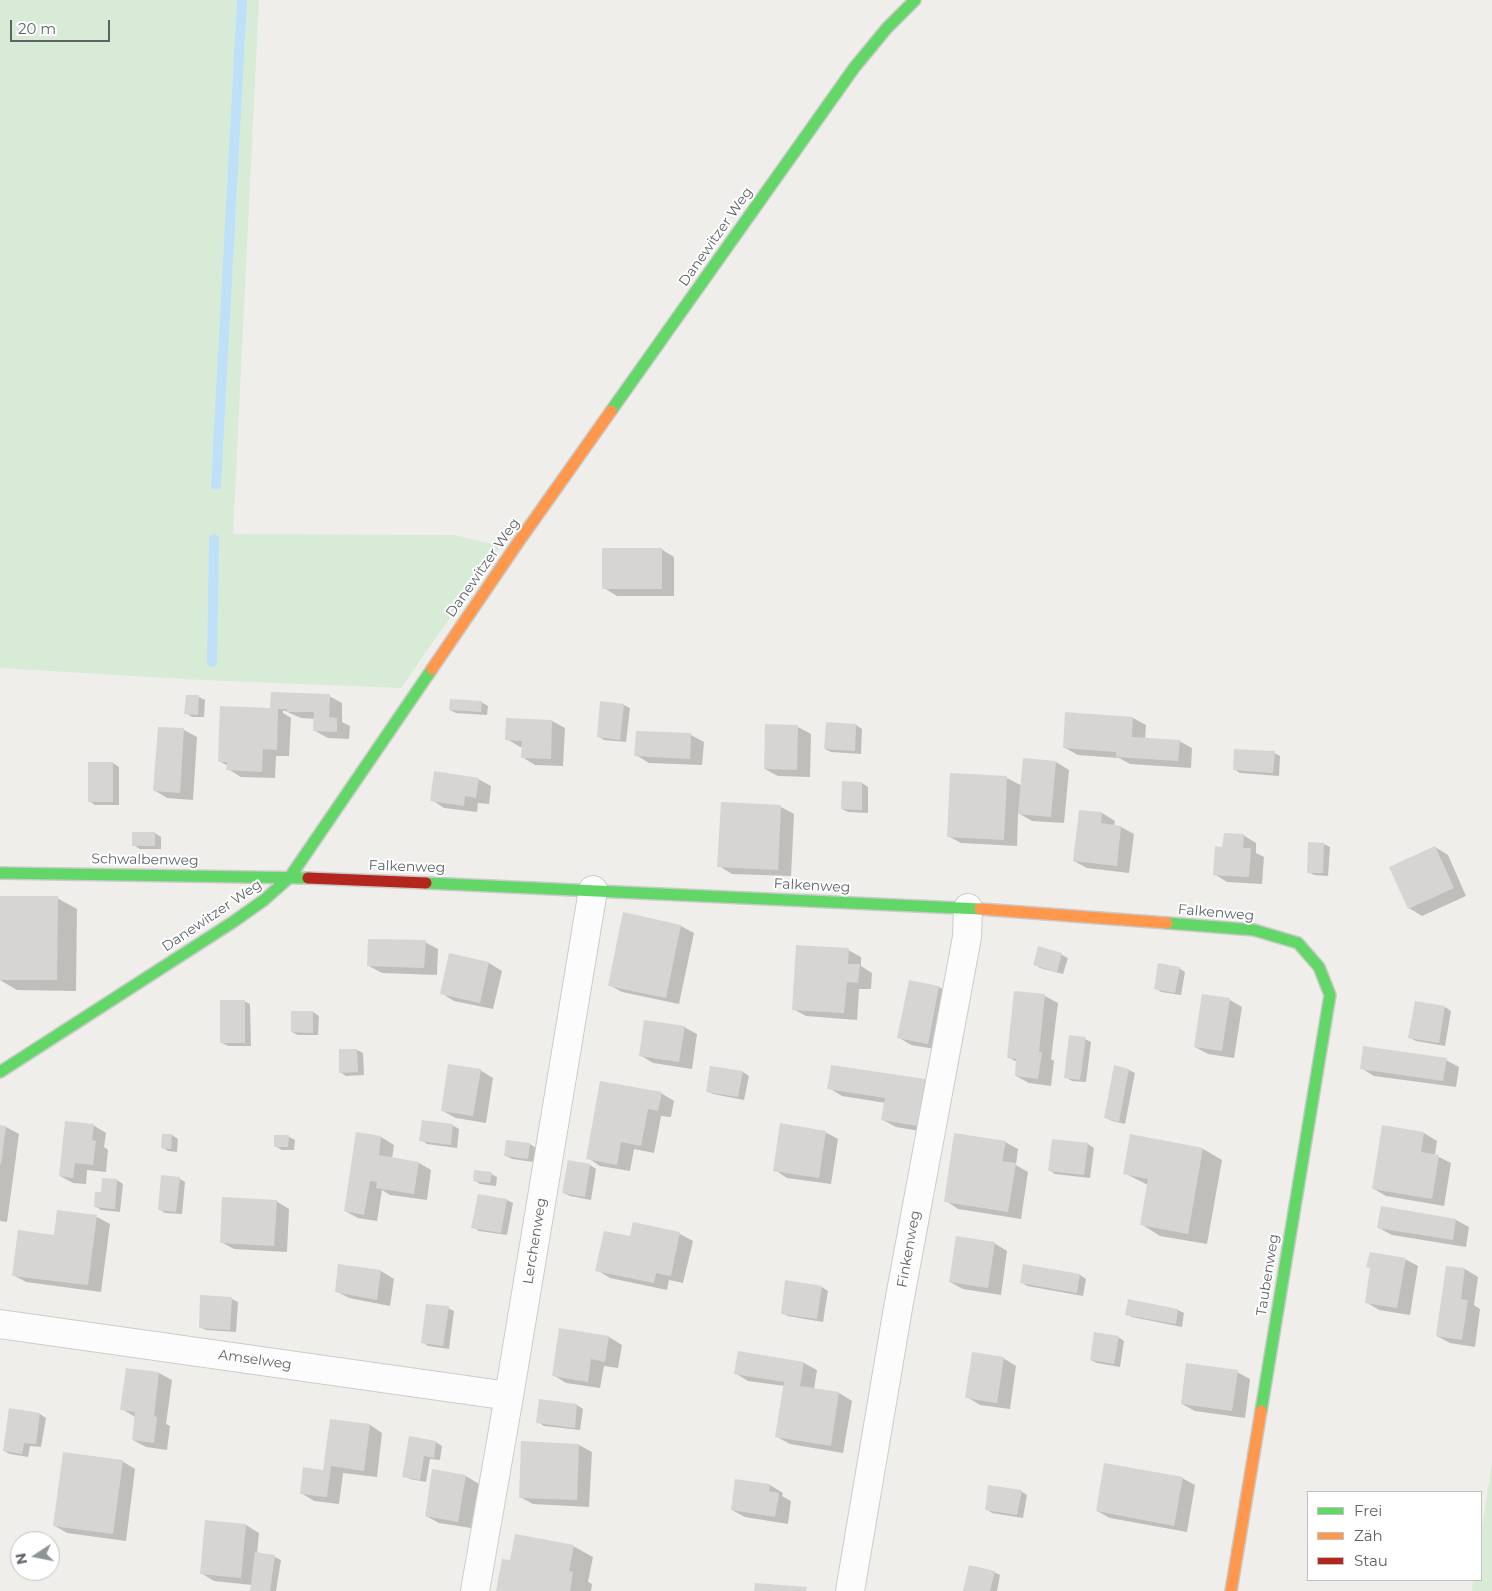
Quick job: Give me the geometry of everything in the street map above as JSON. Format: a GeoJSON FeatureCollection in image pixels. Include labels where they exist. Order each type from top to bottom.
{"type":"FeatureCollection","features":[{"type":"Feature","properties":{"kind":"street","name":"Danewitzer Weg"},"geometry":{"type":"LineString","coordinates":[[0,1072],[233,922],[264,900],[290,877],[517,544],[854,68],[887,28],[914,0]]}},
{"type":"Feature","properties":{"kind":"street","name":"Schwalbenweg"},"geometry":{"type":"LineString","coordinates":[[0,873],[290,877]]}},
{"type":"Feature","properties":{"kind":"street","name":"Falkenweg"},"geometry":{"type":"LineString","coordinates":[[290,877],[968,908],[1254,930],[1298,943],[1319,966]]}},
{"type":"Feature","properties":{"kind":"street","name":"Lerchenweg"},"geometry":{"type":"LineString","coordinates":[[475,1591],[593,890]]}},
{"type":"Feature","properties":{"kind":"street","name":"Finkenweg"},"geometry":{"type":"LineString","coordinates":[[850,1591],[898,1308],[967,937],[968,908]]}},
{"type":"Feature","properties":{"kind":"street","name":"Taubenweg"},"geometry":{"type":"LineString","coordinates":[[1231,1591],[1330,995],[1319,966]]}},
{"type":"Feature","properties":{"kind":"street","name":"Amselweg"},"geometry":{"type":"LineString","coordinates":[[0,1324],[509,1396]]}},
{"type":"Feature","properties":{"kind":"green space"},"geometry":{"type":"Polygon","coordinates":[[[0,0],[259,0],[233,534],[455,535],[500,546],[401,688],[201,680],[0,668],[0,0]]]}},
{"type":"Feature","properties":{"kind":"green space"},"geometry":{"type":"Polygon","coordinates":[[[1492,1463],[1492,1591],[1472,1591],[1473,1581],[1482,1581],[1482,1528],[1492,1463]]]}},
{"type":"Feature","properties":{"kind":"building"},"geometry":{"type":"Polygon","coordinates":[[[602,548],[662,548],[662,589],[602,589],[602,548]]]}},
{"type":"Feature","properties":{"kind":"building"},"geometry":{"type":"Polygon","coordinates":[[[271,692],[330,694],[329,717],[337,718],[337,732],[313,731],[314,712],[287,712],[287,709],[278,709],[277,750],[263,749],[262,772],[226,770],[227,762],[218,762],[220,706],[270,708],[271,692]]]}},
{"type":"Feature","properties":{"kind":"building"},"geometry":{"type":"Polygon","coordinates":[[[186,695],[199,695],[198,715],[184,714],[186,695]]]}},
{"type":"Feature","properties":{"kind":"building"},"geometry":{"type":"Polygon","coordinates":[[[450,699],[482,701],[481,712],[449,710],[450,699]]]}},
{"type":"Feature","properties":{"kind":"building"},"geometry":{"type":"Polygon","coordinates":[[[600,701],[624,704],[620,740],[597,737],[600,701]]]}},
{"type":"Feature","properties":{"kind":"building"},"geometry":{"type":"Polygon","coordinates":[[[1065,712],[1133,717],[1132,737],[1180,740],[1178,761],[1116,757],[1116,752],[1063,748],[1065,712]]]}},
{"type":"Feature","properties":{"kind":"building"},"geometry":{"type":"Polygon","coordinates":[[[506,718],[552,720],[551,759],[521,758],[522,741],[505,740],[506,718]]]}},
{"type":"Feature","properties":{"kind":"building"},"geometry":{"type":"Polygon","coordinates":[[[826,722],[856,724],[855,751],[824,749],[826,722]]]}},
{"type":"Feature","properties":{"kind":"building"},"geometry":{"type":"Polygon","coordinates":[[[765,724],[798,725],[797,770],[764,769],[765,724]]]}},
{"type":"Feature","properties":{"kind":"building"},"geometry":{"type":"Polygon","coordinates":[[[158,727],[184,728],[180,793],[153,791],[158,727]]]}},
{"type":"Feature","properties":{"kind":"building"},"geometry":{"type":"Polygon","coordinates":[[[636,731],[691,733],[690,759],[634,756],[636,731]]]}},
{"type":"Feature","properties":{"kind":"building"},"geometry":{"type":"Polygon","coordinates":[[[1234,749],[1275,751],[1273,773],[1233,770],[1234,749]]]}},
{"type":"Feature","properties":{"kind":"building"},"geometry":{"type":"Polygon","coordinates":[[[1023,758],[1056,761],[1051,817],[1018,814],[1023,758]]]}},
{"type":"Feature","properties":{"kind":"building"},"geometry":{"type":"Polygon","coordinates":[[[88,762],[113,762],[113,802],[88,802],[88,762]]]}},
{"type":"Feature","properties":{"kind":"building"},"geometry":{"type":"Polygon","coordinates":[[[434,771],[479,778],[476,798],[465,796],[464,806],[430,801],[434,771]]]}},
{"type":"Feature","properties":{"kind":"building"},"geometry":{"type":"Polygon","coordinates":[[[950,773],[1007,776],[1004,840],[947,837],[950,773]]]}},
{"type":"Feature","properties":{"kind":"building"},"geometry":{"type":"Polygon","coordinates":[[[842,781],[862,782],[862,810],[841,809],[842,781]]]}},
{"type":"Feature","properties":{"kind":"building"},"geometry":{"type":"Polygon","coordinates":[[[721,802],[781,805],[778,870],[717,867],[721,802]]]}},
{"type":"Feature","properties":{"kind":"building"},"geometry":{"type":"Polygon","coordinates":[[[1079,810],[1102,812],[1101,823],[1121,826],[1117,866],[1073,861],[1079,810]]]}},
{"type":"Feature","properties":{"kind":"building"},"geometry":{"type":"Polygon","coordinates":[[[132,832],[155,832],[155,846],[132,846],[132,832]]]}},
{"type":"Feature","properties":{"kind":"building"},"geometry":{"type":"Polygon","coordinates":[[[1224,833],[1244,834],[1243,848],[1251,848],[1249,877],[1213,875],[1215,846],[1222,847],[1224,833]]]}},
{"type":"Feature","properties":{"kind":"building"},"geometry":{"type":"Polygon","coordinates":[[[1308,842],[1324,843],[1323,873],[1307,873],[1308,842]]]}},
{"type":"Feature","properties":{"kind":"building"},"geometry":{"type":"Polygon","coordinates":[[[1435,846],[1454,888],[1408,909],[1389,867],[1435,846]]]}},
{"type":"Feature","properties":{"kind":"building"},"geometry":{"type":"Polygon","coordinates":[[[0,896],[58,896],[57,980],[0,980],[0,896]]]}},
{"type":"Feature","properties":{"kind":"building"},"geometry":{"type":"Polygon","coordinates":[[[623,912],[681,925],[666,998],[608,986],[623,912]]]}},
{"type":"Feature","properties":{"kind":"building"},"geometry":{"type":"Polygon","coordinates":[[[368,939],[426,940],[424,968],[367,966],[368,939]]]}},
{"type":"Feature","properties":{"kind":"building"},"geometry":{"type":"Polygon","coordinates":[[[796,945],[849,948],[848,964],[860,964],[858,983],[847,982],[844,1013],[792,1010],[796,945]]]}},
{"type":"Feature","properties":{"kind":"building"},"geometry":{"type":"Polygon","coordinates":[[[1038,946],[1062,953],[1057,972],[1033,965],[1038,946]]]}},
{"type":"Feature","properties":{"kind":"building"},"geometry":{"type":"Polygon","coordinates":[[[449,953],[489,962],[480,1003],[440,994],[449,953]]]}},
{"type":"Feature","properties":{"kind":"building"},"geometry":{"type":"Polygon","coordinates":[[[1158,963],[1180,967],[1175,993],[1154,989],[1158,963]]]}},
{"type":"Feature","properties":{"kind":"building"},"geometry":{"type":"Polygon","coordinates":[[[909,980],[939,986],[928,1044],[897,1038],[909,980]]]}},
{"type":"Feature","properties":{"kind":"building"},"geometry":{"type":"Polygon","coordinates":[[[1014,991],[1045,994],[1039,1052],[1042,1052],[1038,1079],[1015,1076],[1016,1059],[1007,1058],[1014,991]]]}},
{"type":"Feature","properties":{"kind":"building"},"geometry":{"type":"Polygon","coordinates":[[[1202,994],[1230,998],[1222,1051],[1194,1047],[1202,994]]]}},
{"type":"Feature","properties":{"kind":"building"},"geometry":{"type":"Polygon","coordinates":[[[220,1000],[245,1000],[245,1043],[220,1043],[220,1000]]]}},
{"type":"Feature","properties":{"kind":"building"},"geometry":{"type":"Polygon","coordinates":[[[1415,1001],[1445,1006],[1439,1043],[1408,1038],[1415,1001]]]}},
{"type":"Feature","properties":{"kind":"building"},"geometry":{"type":"Polygon","coordinates":[[[291,1011],[313,1011],[313,1033],[291,1032],[291,1011]]]}},
{"type":"Feature","properties":{"kind":"building"},"geometry":{"type":"Polygon","coordinates":[[[644,1020],[685,1026],[679,1062],[639,1056],[644,1020]]]}},
{"type":"Feature","properties":{"kind":"building"},"geometry":{"type":"Polygon","coordinates":[[[1069,1035],[1086,1037],[1080,1080],[1064,1078],[1069,1035]]]}},
{"type":"Feature","properties":{"kind":"building"},"geometry":{"type":"Polygon","coordinates":[[[1363,1046],[1447,1058],[1443,1081],[1360,1069],[1363,1046]]]}},
{"type":"Feature","properties":{"kind":"building"},"geometry":{"type":"Polygon","coordinates":[[[339,1049],[357,1049],[358,1072],[339,1073],[339,1049]]]}},
{"type":"Feature","properties":{"kind":"building"},"geometry":{"type":"Polygon","coordinates":[[[448,1064],[481,1069],[473,1116],[441,1111],[448,1064]]]}},
{"type":"Feature","properties":{"kind":"building"},"geometry":{"type":"Polygon","coordinates":[[[831,1065],[925,1079],[918,1126],[881,1120],[885,1098],[827,1089],[831,1065]]]}},
{"type":"Feature","properties":{"kind":"building"},"geometry":{"type":"Polygon","coordinates":[[[1114,1065],[1129,1069],[1119,1122],[1104,1118],[1114,1065]]]}},
{"type":"Feature","properties":{"kind":"building"},"geometry":{"type":"Polygon","coordinates":[[[710,1066],[743,1071],[738,1097],[706,1092],[710,1066]]]}},
{"type":"Feature","properties":{"kind":"building"},"geometry":{"type":"Polygon","coordinates":[[[600,1081],[662,1092],[658,1111],[648,1109],[641,1146],[621,1142],[617,1165],[586,1159],[600,1081]]]}},
{"type":"Feature","properties":{"kind":"building"},"geometry":{"type":"Polygon","coordinates":[[[422,1120],[453,1124],[451,1145],[419,1141],[422,1120]]]}},
{"type":"Feature","properties":{"kind":"building"},"geometry":{"type":"Polygon","coordinates":[[[65,1121],[94,1124],[92,1140],[96,1141],[93,1165],[75,1163],[73,1178],[59,1176],[65,1121]]]}},
{"type":"Feature","properties":{"kind":"building"},"geometry":{"type":"Polygon","coordinates":[[[780,1123],[826,1131],[819,1178],[773,1171],[780,1123]]]}},
{"type":"Feature","properties":{"kind":"building"},"geometry":{"type":"Polygon","coordinates":[[[0,1125],[6,1126],[1,1165],[0,1164],[0,1125]]]}},
{"type":"Feature","properties":{"kind":"building"},"geometry":{"type":"Polygon","coordinates":[[[1382,1125],[1424,1132],[1421,1152],[1439,1155],[1432,1199],[1372,1189],[1382,1125]]]}},
{"type":"Feature","properties":{"kind":"building"},"geometry":{"type":"Polygon","coordinates":[[[356,1132],[381,1136],[379,1155],[419,1162],[414,1194],[376,1188],[377,1182],[370,1181],[364,1215],[344,1211],[356,1132]]]}},
{"type":"Feature","properties":{"kind":"building"},"geometry":{"type":"Polygon","coordinates":[[[954,1133],[1006,1141],[1002,1161],[1016,1163],[1008,1212],[944,1202],[954,1133]]]}},
{"type":"Feature","properties":{"kind":"building"},"geometry":{"type":"Polygon","coordinates":[[[162,1134],[172,1134],[171,1149],[161,1148],[162,1134]]]}},
{"type":"Feature","properties":{"kind":"building"},"geometry":{"type":"Polygon","coordinates":[[[1130,1134],[1203,1148],[1188,1234],[1140,1225],[1148,1179],[1123,1174],[1130,1134]]]}},
{"type":"Feature","properties":{"kind":"building"},"geometry":{"type":"Polygon","coordinates":[[[274,1135],[289,1135],[288,1147],[274,1147],[274,1135]]]}},
{"type":"Feature","properties":{"kind":"building"},"geometry":{"type":"Polygon","coordinates":[[[1052,1139],[1088,1143],[1084,1175],[1048,1171],[1052,1139]]]}},
{"type":"Feature","properties":{"kind":"building"},"geometry":{"type":"Polygon","coordinates":[[[506,1140],[530,1143],[528,1159],[504,1156],[506,1140]]]}},
{"type":"Feature","properties":{"kind":"building"},"geometry":{"type":"Polygon","coordinates":[[[568,1160],[590,1164],[585,1197],[562,1193],[568,1160]]]}},
{"type":"Feature","properties":{"kind":"building"},"geometry":{"type":"Polygon","coordinates":[[[474,1170],[492,1172],[490,1183],[473,1181],[474,1170]]]}},
{"type":"Feature","properties":{"kind":"building"},"geometry":{"type":"Polygon","coordinates":[[[161,1175],[180,1177],[176,1212],[158,1210],[161,1175]]]}},
{"type":"Feature","properties":{"kind":"building"},"geometry":{"type":"Polygon","coordinates":[[[102,1178],[117,1179],[115,1209],[94,1207],[95,1192],[101,1192],[102,1178]]]}},
{"type":"Feature","properties":{"kind":"building"},"geometry":{"type":"Polygon","coordinates":[[[478,1194],[507,1199],[501,1233],[471,1228],[478,1194]]]}},
{"type":"Feature","properties":{"kind":"building"},"geometry":{"type":"Polygon","coordinates":[[[222,1197],[277,1200],[274,1246],[220,1243],[222,1197]]]}},
{"type":"Feature","properties":{"kind":"building"},"geometry":{"type":"Polygon","coordinates":[[[1381,1206],[1456,1219],[1453,1240],[1377,1228],[1381,1206]]]}},
{"type":"Feature","properties":{"kind":"building"},"geometry":{"type":"Polygon","coordinates":[[[57,1210],[97,1215],[88,1285],[12,1276],[18,1230],[54,1235],[57,1210]]]}},
{"type":"Feature","properties":{"kind":"building"},"geometry":{"type":"Polygon","coordinates":[[[633,1222],[680,1232],[671,1276],[656,1273],[654,1283],[595,1271],[604,1231],[630,1236],[633,1222]]]}},
{"type":"Feature","properties":{"kind":"building"},"geometry":{"type":"Polygon","coordinates":[[[956,1236],[995,1242],[988,1288],[949,1282],[956,1236]]]}},
{"type":"Feature","properties":{"kind":"building"},"geometry":{"type":"Polygon","coordinates":[[[1370,1252],[1406,1258],[1397,1308],[1365,1303],[1370,1268],[1366,1267],[1370,1252]]]}},
{"type":"Feature","properties":{"kind":"building"},"geometry":{"type":"Polygon","coordinates":[[[338,1264],[381,1270],[377,1300],[335,1292],[338,1264]]]}},
{"type":"Feature","properties":{"kind":"building"},"geometry":{"type":"Polygon","coordinates":[[[1023,1264],[1080,1274],[1077,1293],[1020,1283],[1023,1264]]]}},
{"type":"Feature","properties":{"kind":"building"},"geometry":{"type":"Polygon","coordinates":[[[1446,1266],[1465,1268],[1461,1299],[1468,1300],[1462,1340],[1436,1336],[1446,1266]]]}},
{"type":"Feature","properties":{"kind":"building"},"geometry":{"type":"Polygon","coordinates":[[[785,1280],[822,1286],[817,1319],[781,1314],[785,1280]]]}},
{"type":"Feature","properties":{"kind":"building"},"geometry":{"type":"Polygon","coordinates":[[[200,1295],[232,1297],[230,1330],[199,1328],[200,1295]]]}},
{"type":"Feature","properties":{"kind":"building"},"geometry":{"type":"Polygon","coordinates":[[[1128,1299],[1178,1309],[1176,1324],[1125,1315],[1128,1299]]]}},
{"type":"Feature","properties":{"kind":"building"},"geometry":{"type":"Polygon","coordinates":[[[426,1304],[449,1306],[443,1346],[421,1343],[426,1304]]]}},
{"type":"Feature","properties":{"kind":"building"},"geometry":{"type":"Polygon","coordinates":[[[559,1328],[609,1336],[605,1362],[591,1359],[588,1382],[552,1376],[559,1328]]]}},
{"type":"Feature","properties":{"kind":"building"},"geometry":{"type":"Polygon","coordinates":[[[1094,1332],[1119,1336],[1114,1364],[1090,1360],[1094,1332]]]}},
{"type":"Feature","properties":{"kind":"building"},"geometry":{"type":"Polygon","coordinates":[[[738,1351],[804,1362],[800,1386],[839,1392],[831,1446],[775,1437],[784,1382],[734,1374],[738,1351]]]}},
{"type":"Feature","properties":{"kind":"building"},"geometry":{"type":"Polygon","coordinates":[[[972,1352],[1004,1357],[997,1403],[965,1398],[972,1352]]]}},
{"type":"Feature","properties":{"kind":"building"},"geometry":{"type":"Polygon","coordinates":[[[1186,1363],[1238,1370],[1232,1411],[1181,1404],[1186,1363]]]}},
{"type":"Feature","properties":{"kind":"building"},"geometry":{"type":"Polygon","coordinates":[[[126,1368],[159,1372],[154,1416],[157,1417],[154,1443],[132,1440],[135,1412],[120,1410],[126,1368]]]}},
{"type":"Feature","properties":{"kind":"building"},"geometry":{"type":"Polygon","coordinates":[[[539,1399],[577,1404],[575,1428],[536,1423],[539,1399]]]}},
{"type":"Feature","properties":{"kind":"building"},"geometry":{"type":"Polygon","coordinates":[[[9,1408],[40,1413],[36,1444],[24,1443],[22,1454],[3,1451],[9,1408]]]}},
{"type":"Feature","properties":{"kind":"building"},"geometry":{"type":"Polygon","coordinates":[[[330,1419],[370,1424],[364,1471],[331,1466],[327,1497],[300,1494],[303,1467],[323,1470],[330,1419]]]}},
{"type":"Feature","properties":{"kind":"building"},"geometry":{"type":"Polygon","coordinates":[[[409,1436],[436,1441],[434,1458],[424,1456],[420,1480],[402,1477],[409,1436]]]}},
{"type":"Feature","properties":{"kind":"building"},"geometry":{"type":"Polygon","coordinates":[[[521,1441],[579,1444],[577,1500],[519,1498],[521,1441]]]}},
{"type":"Feature","properties":{"kind":"building"},"geometry":{"type":"Polygon","coordinates":[[[63,1452],[123,1460],[113,1534],[53,1526],[63,1452]]]}},
{"type":"Feature","properties":{"kind":"building"},"geometry":{"type":"Polygon","coordinates":[[[1104,1463],[1183,1477],[1174,1526],[1096,1511],[1104,1463]]]}},
{"type":"Feature","properties":{"kind":"building"},"geometry":{"type":"Polygon","coordinates":[[[432,1469],[466,1475],[458,1522],[425,1516],[432,1469]]]}},
{"type":"Feature","properties":{"kind":"building"},"geometry":{"type":"Polygon","coordinates":[[[735,1479],[770,1484],[769,1491],[779,1493],[775,1517],[731,1510],[735,1479]]]}},
{"type":"Feature","properties":{"kind":"building"},"geometry":{"type":"Polygon","coordinates":[[[988,1485],[1022,1490],[1017,1515],[985,1510],[988,1485]]]}},
{"type":"Feature","properties":{"kind":"building"},"geometry":{"type":"Polygon","coordinates":[[[205,1520],[246,1524],[241,1578],[200,1574],[205,1520]]]}},
{"type":"Feature","properties":{"kind":"building"},"geometry":{"type":"Polygon","coordinates":[[[515,1534],[574,1545],[569,1571],[573,1572],[570,1591],[496,1591],[502,1559],[510,1560],[515,1534]]]}},
{"type":"Feature","properties":{"kind":"building"},"geometry":{"type":"Polygon","coordinates":[[[255,1552],[275,1555],[270,1591],[250,1591],[255,1552]]]}},
{"type":"Feature","properties":{"kind":"building"},"geometry":{"type":"Polygon","coordinates":[[[969,1565],[995,1571],[990,1591],[963,1591],[969,1565]]]}},
{"type":"Feature","properties":{"kind":"building"},"geometry":{"type":"Polygon","coordinates":[[[755,1583],[807,1587],[806,1591],[754,1591],[755,1583]]]}},
{"type":"Feature","properties":{"kind":"waterway"},"geometry":{"type":"LineString","coordinates":[[216,485],[242,0]]}},
{"type":"Feature","properties":{"kind":"waterway"},"geometry":{"type":"LineString","coordinates":[[212,662],[214,539]]}},
{"type":"Feature","properties":{"kind":"traffic: fast"},"geometry":{"type":"LineString","coordinates":[[611,411],[854,68],[887,28],[915,0]]}},
{"type":"Feature","properties":{"kind":"traffic: fast"},"geometry":{"type":"LineString","coordinates":[[0,1072],[233,922],[264,900],[290,877],[432,669]]}},
{"type":"Feature","properties":{"kind":"traffic: fast"},"geometry":{"type":"LineString","coordinates":[[0,873],[308,878]]}},
{"type":"Feature","properties":{"kind":"traffic: fast"},"geometry":{"type":"LineString","coordinates":[[426,883],[980,909]]}},
{"type":"Feature","properties":{"kind":"traffic: fast"},"geometry":{"type":"LineString","coordinates":[[1167,923],[1254,930],[1298,943],[1319,967],[1330,995],[1261,1411]]}},
{"type":"Feature","properties":{"kind":"traffic: slow"},"geometry":{"type":"LineString","coordinates":[[432,669],[611,411]]}},
{"type":"Feature","properties":{"kind":"traffic: slow"},"geometry":{"type":"LineString","coordinates":[[980,909],[1167,923]]}},
{"type":"Feature","properties":{"kind":"traffic: slow"},"geometry":{"type":"LineString","coordinates":[[1231,1591],[1261,1411]]}},
{"type":"Feature","properties":{"kind":"traffic: jam"},"geometry":{"type":"LineString","coordinates":[[308,878],[426,883]]}}]}
